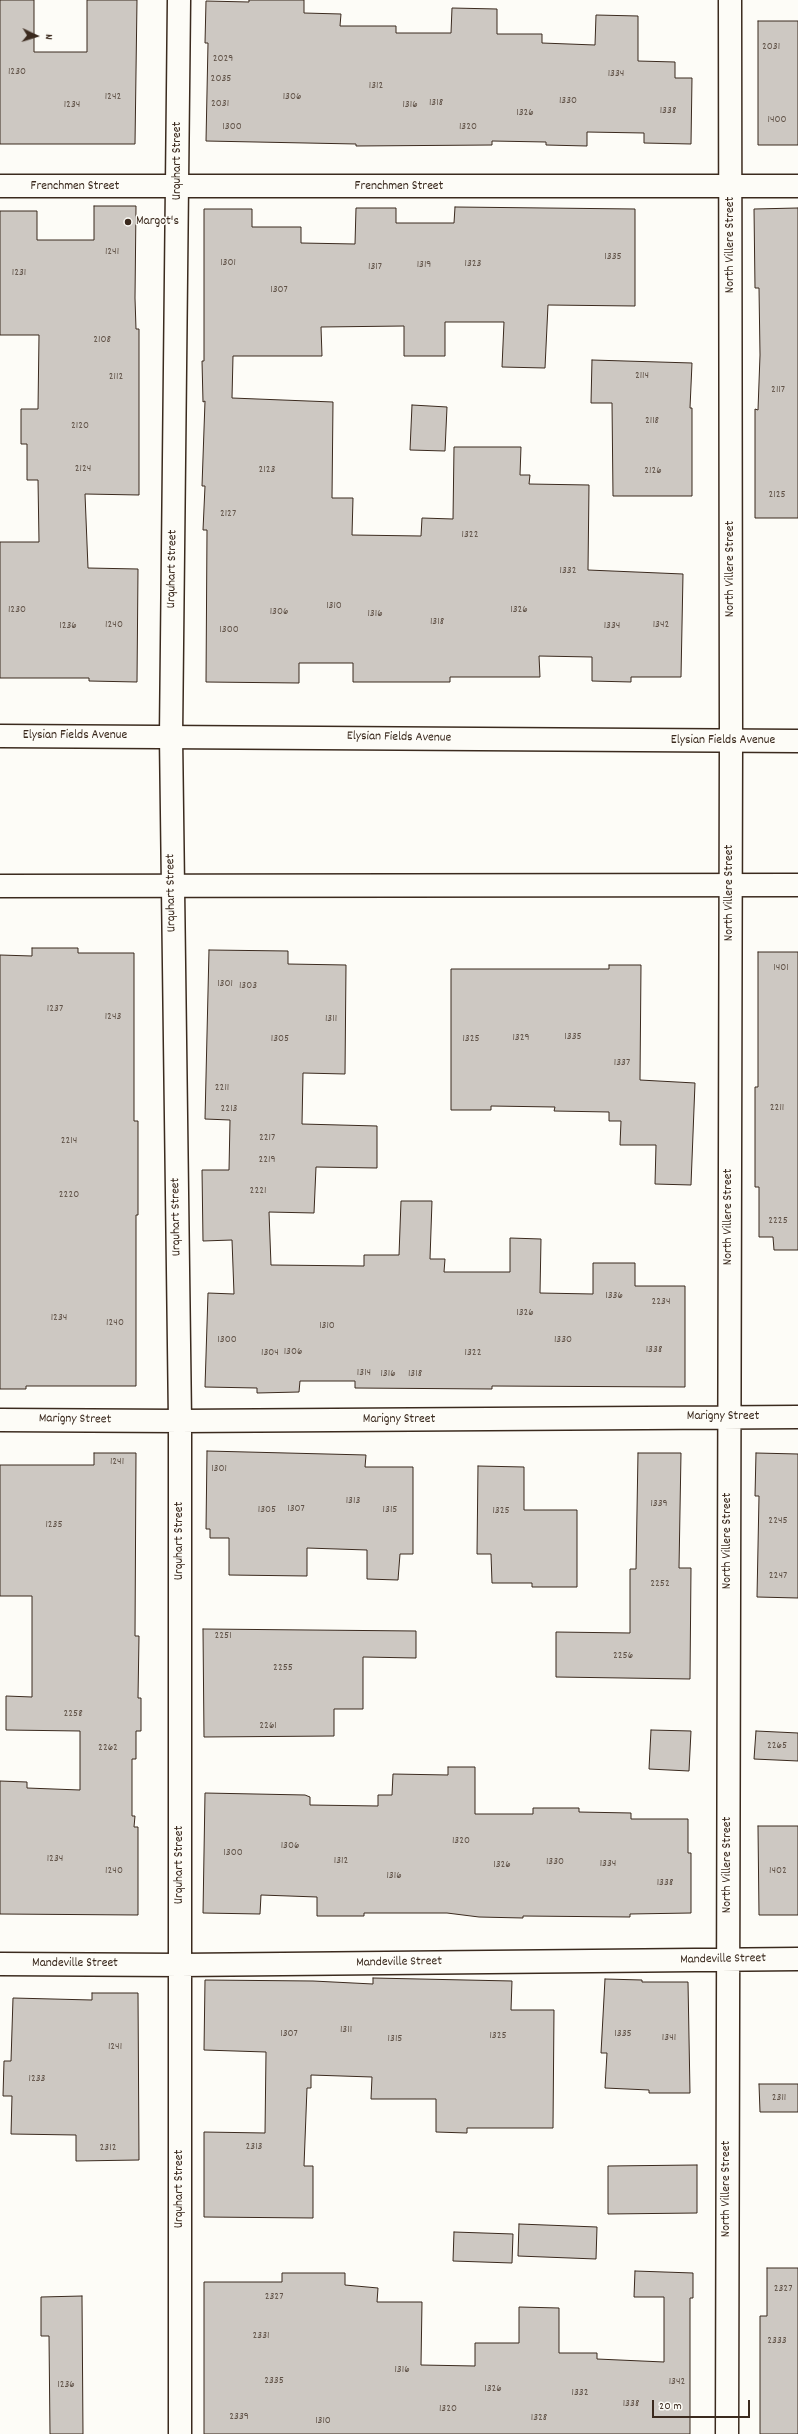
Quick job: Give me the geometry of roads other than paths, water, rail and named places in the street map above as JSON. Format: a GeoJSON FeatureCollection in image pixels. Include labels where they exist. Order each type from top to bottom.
{"type":"FeatureCollection","features":[{"type":"Feature","properties":{"kind":"street","name":"Urquhart Street"},"geometry":{"type":"LineString","coordinates":[[179,0],[171,736],[180,1422],[180,2434]]}},
{"type":"Feature","properties":{"kind":"street","name":"North Villere Street"},"geometry":{"type":"LineString","coordinates":[[727,2434],[728,1417],[731,741],[730,0]]}},
{"type":"Feature","properties":{"kind":"street","name":"Frenchmen Street"},"geometry":{"type":"LineString","coordinates":[[0,186],[798,186]]}},
{"type":"Feature","properties":{"kind":"street","name":"Elysian Fields Avenue"},"geometry":{"type":"LineString","coordinates":[[0,736],[731,741],[798,740]]}},
{"type":"Feature","properties":{"kind":"street"},"geometry":{"type":"LineString","coordinates":[[0,886],[798,885]]}},
{"type":"Feature","properties":{"kind":"street","name":"Marigny Street"},"geometry":{"type":"LineString","coordinates":[[0,1420],[180,1422],[798,1417]]}},
{"type":"Feature","properties":{"kind":"street","name":"Mandeville Street"},"geometry":{"type":"LineString","coordinates":[[0,1964],[180,1965],[798,1959]]}},
{"type":"Feature","properties":{"kind":"place","name":"Margot's"},"geometry":{"type":"Point","coordinates":[128,222]}}]}
